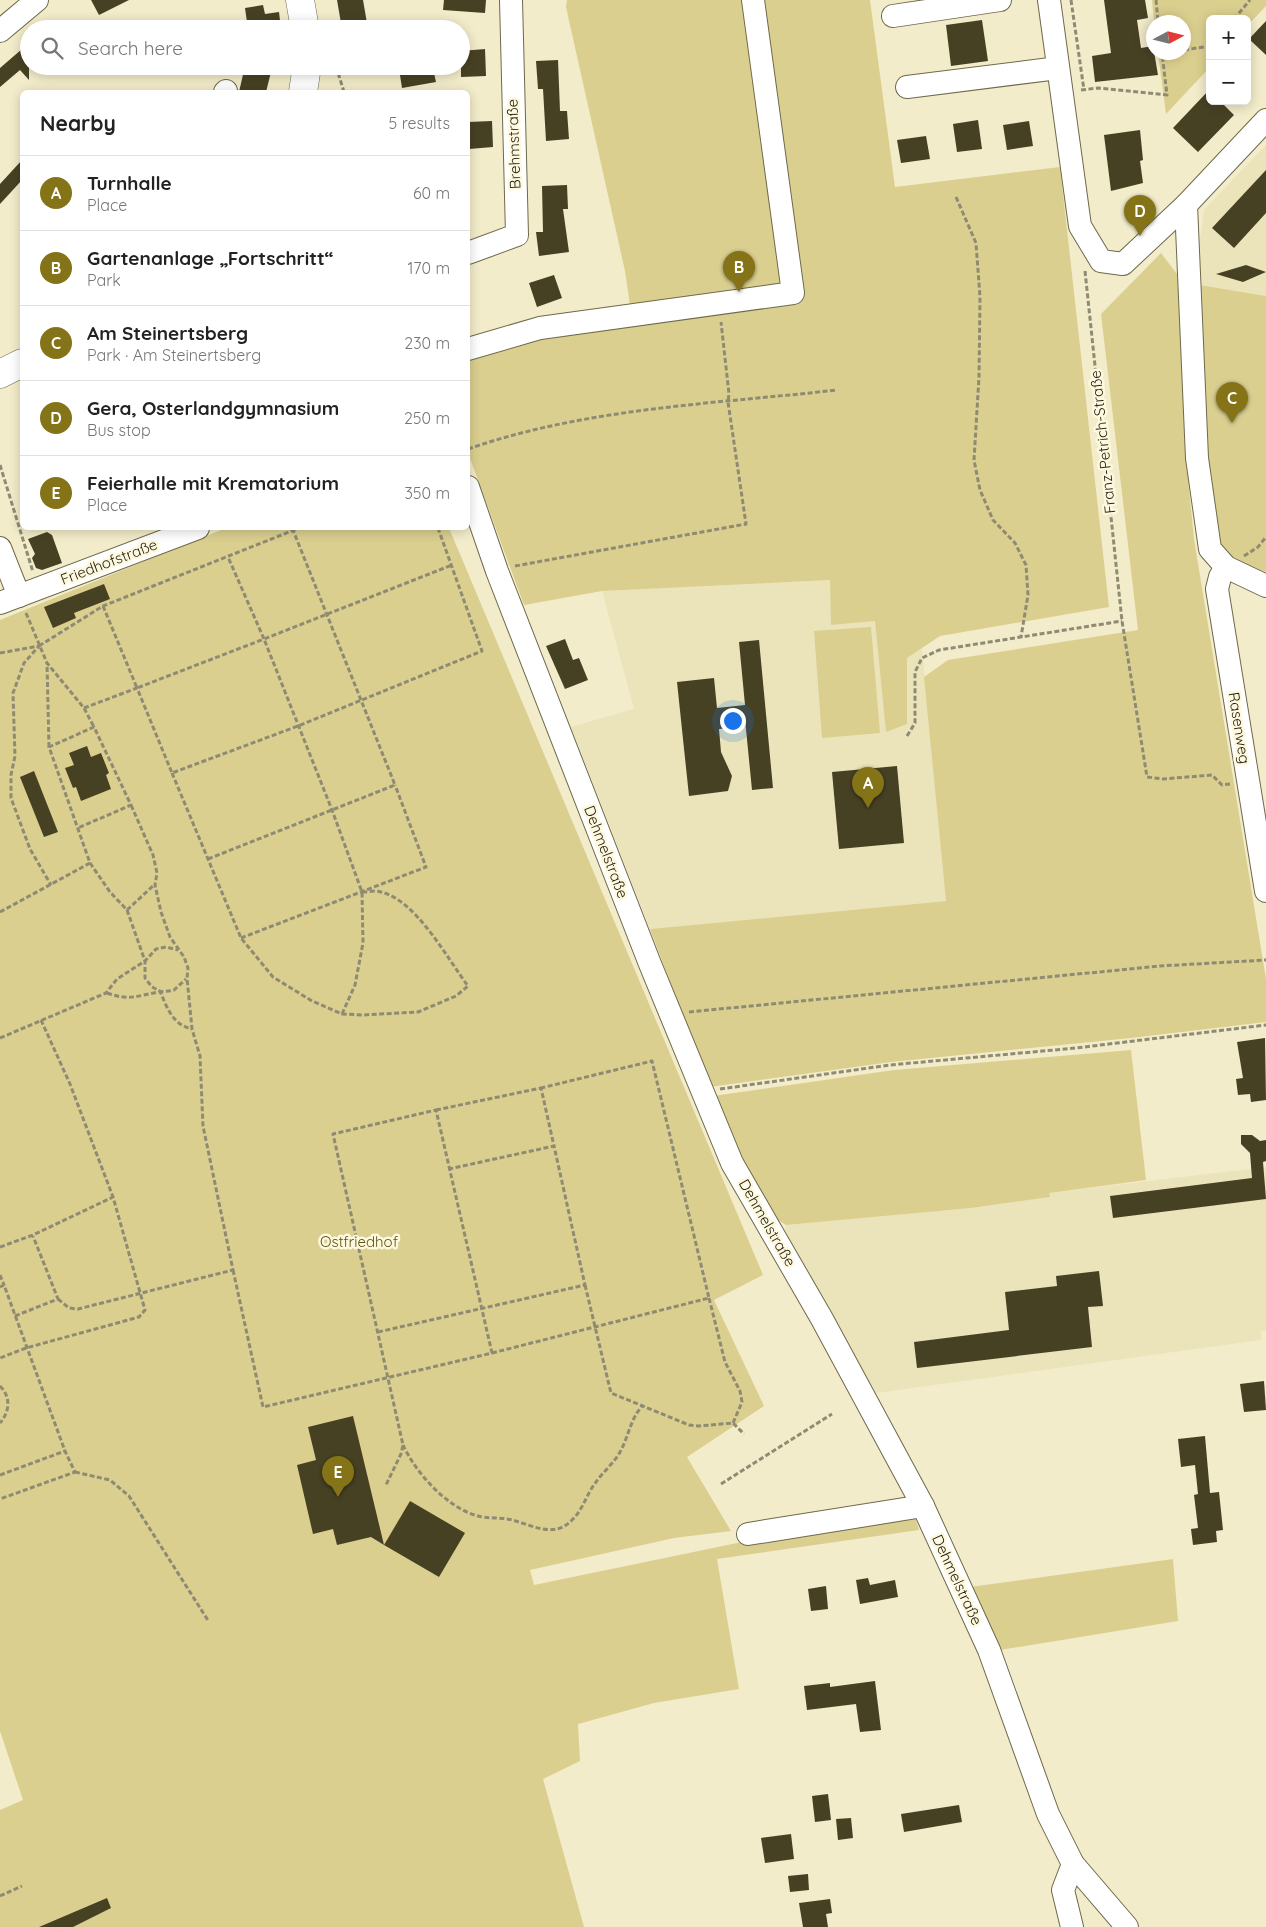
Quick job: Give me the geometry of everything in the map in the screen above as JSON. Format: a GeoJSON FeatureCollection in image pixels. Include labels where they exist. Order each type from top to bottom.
{"type":"FeatureCollection","features":[{"type":"Feature","properties":{"kind":"main road"},"geometry":{"type":"LineString","coordinates":[[300,0],[303,20]]}},
{"type":"Feature","properties":{"kind":"main road"},"geometry":{"type":"LineString","coordinates":[[303,90],[306,75]]}},
{"type":"Feature","properties":{"kind":"main road"},"geometry":{"type":"LineString","coordinates":[[0,374],[20,364]]}},
{"type":"Feature","properties":{"kind":"street"},"geometry":{"type":"LineString","coordinates":[[0,31],[37,0]]}},
{"type":"Feature","properties":{"kind":"street","name":"Brehmstraße"},"geometry":{"type":"LineString","coordinates":[[470,252],[517,235],[511,0]]}},
{"type":"Feature","properties":{"kind":"street"},"geometry":{"type":"LineString","coordinates":[[470,348],[540,328],[793,293],[753,0]]}},
{"type":"Feature","properties":{"kind":"street"},"geometry":{"type":"LineString","coordinates":[[893,16],[1000,0]]}},
{"type":"Feature","properties":{"kind":"street"},"geometry":{"type":"LineString","coordinates":[[1049,0],[1080,226],[1101,261],[1122,264],[1186,205],[1266,120]]}},
{"type":"Feature","properties":{"kind":"street"},"geometry":{"type":"LineString","coordinates":[[907,87],[1058,68]]}},
{"type":"Feature","properties":{"kind":"street"},"geometry":{"type":"LineString","coordinates":[[1186,205],[1197,458],[1210,549],[1226,567],[1266,586]]}},
{"type":"Feature","properties":{"kind":"street","name":"Dehmelstraße"},"geometry":{"type":"LineString","coordinates":[[470,493],[497,571],[670,1013],[732,1163],[822,1319],[923,1506],[989,1650],[1048,1814],[1073,1864],[1127,1927]]}},
{"type":"Feature","properties":{"kind":"street","name":"Friedhofstraße"},"geometry":{"type":"LineString","coordinates":[[19,596],[193,530]]}},
{"type":"Feature","properties":{"kind":"street"},"geometry":{"type":"LineString","coordinates":[[0,548],[19,596]]}},
{"type":"Feature","properties":{"kind":"street","name":"Rasenweg"},"geometry":{"type":"LineString","coordinates":[[1226,567],[1220,577],[1217,589],[1266,891]]}},
{"type":"Feature","properties":{"kind":"street"},"geometry":{"type":"LineString","coordinates":[[748,1534],[923,1506]]}},
{"type":"Feature","properties":{"kind":"street"},"geometry":{"type":"LineString","coordinates":[[1072,1927],[1063,1890],[1073,1864]]}},
{"type":"Feature","properties":{"kind":"path"},"geometry":{"type":"LineString","coordinates":[[1071,0],[1084,90]]}},
{"type":"Feature","properties":{"kind":"path"},"geometry":{"type":"LineString","coordinates":[[1156,0],[1157,15]]}},
{"type":"Feature","properties":{"kind":"path"},"geometry":{"type":"LineString","coordinates":[[1237,15],[1250,0]]}},
{"type":"Feature","properties":{"kind":"path"},"geometry":{"type":"LineString","coordinates":[[1191,49],[1206,47]]}},
{"type":"Feature","properties":{"kind":"path"},"geometry":{"type":"LineString","coordinates":[[1062,92],[1098,88],[1167,95],[1163,60]]}},
{"type":"Feature","properties":{"kind":"path"},"geometry":{"type":"LineString","coordinates":[[339,75],[343,90]]}},
{"type":"Feature","properties":{"kind":"path"},"geometry":{"type":"LineString","coordinates":[[956,197],[976,243],[980,297],[980,377],[974,460],[980,490],[993,520],[1015,543],[1026,565],[1028,595],[1021,637]]}},
{"type":"Feature","properties":{"kind":"path","name":"Franz-Petrich-Straße"},"geometry":{"type":"LineString","coordinates":[[1084,266],[1122,621],[1147,778],[1190,778],[1212,775],[1222,785],[1248,782]]}},
{"type":"Feature","properties":{"kind":"path"},"geometry":{"type":"LineString","coordinates":[[497,571],[746,524],[728,402],[729,394],[719,302]]}},
{"type":"Feature","properties":{"kind":"path"},"geometry":{"type":"LineString","coordinates":[[470,448],[510,434],[582,418],[629,411],[838,390]]}},
{"type":"Feature","properties":{"kind":"path"},"geometry":{"type":"LineString","coordinates":[[0,466],[19,596],[47,663],[84,708],[131,805],[153,855],[157,873],[155,885],[160,912],[188,968],[187,978],[192,1029],[200,1056],[203,1126],[263,1408],[388,1376],[594,1329],[709,1298]]}},
{"type":"Feature","properties":{"kind":"path"},"geometry":{"type":"LineString","coordinates":[[51,885],[30,849],[11,798],[11,775],[15,756],[13,693],[24,663],[39,646],[103,606],[293,530],[328,613],[426,867],[241,938]]}},
{"type":"Feature","properties":{"kind":"path"},"geometry":{"type":"LineString","coordinates":[[172,773],[298,726],[482,651],[439,530]]}},
{"type":"Feature","properties":{"kind":"path"},"geometry":{"type":"LineString","coordinates":[[1226,567],[1258,547],[1266,537]]}},
{"type":"Feature","properties":{"kind":"path"},"geometry":{"type":"LineString","coordinates":[[228,557],[264,639],[332,810],[362,892],[363,943],[355,985],[342,1014]]}},
{"type":"Feature","properties":{"kind":"path"},"geometry":{"type":"LineString","coordinates":[[84,708],[452,565]]}},
{"type":"Feature","properties":{"kind":"path"},"geometry":{"type":"LineString","coordinates":[[103,606],[241,938],[273,976],[312,1001],[342,1014],[418,1012],[456,996],[468,986],[409,909],[392,896],[380,891],[362,892]]}},
{"type":"Feature","properties":{"kind":"path"},"geometry":{"type":"LineString","coordinates":[[907,736],[915,723],[915,672],[922,658],[938,650],[1122,621]]}},
{"type":"Feature","properties":{"kind":"path"},"geometry":{"type":"LineString","coordinates":[[0,653],[39,646]]}},
{"type":"Feature","properties":{"kind":"path"},"geometry":{"type":"LineString","coordinates":[[47,663],[49,747],[90,863],[110,892],[132,917],[145,961],[145,978],[152,987],[160,991],[168,1012],[183,1027],[192,1029]]}},
{"type":"Feature","properties":{"kind":"path"},"geometry":{"type":"LineString","coordinates":[[49,747],[94,727]]}},
{"type":"Feature","properties":{"kind":"path"},"geometry":{"type":"LineString","coordinates":[[208,859],[395,786]]}},
{"type":"Feature","properties":{"kind":"path"},"geometry":{"type":"LineString","coordinates":[[78,828],[131,805]]}},
{"type":"Feature","properties":{"kind":"path"},"geometry":{"type":"LineString","coordinates":[[0,912],[90,863]]}},
{"type":"Feature","properties":{"kind":"path"},"geometry":{"type":"LineString","coordinates":[[127,910],[155,885]]}},
{"type":"Feature","properties":{"kind":"path"},"geometry":{"type":"LineString","coordinates":[[0,1038],[106,993],[117,979],[145,961],[156,949],[166,947],[178,951]]}},
{"type":"Feature","properties":{"kind":"path"},"geometry":{"type":"LineString","coordinates":[[670,1013],[1160,966],[1266,960]]}},
{"type":"Feature","properties":{"kind":"path"},"geometry":{"type":"LineString","coordinates":[[106,993],[119,997],[135,998],[160,991],[174,990],[182,986],[187,978]]}},
{"type":"Feature","properties":{"kind":"path"},"geometry":{"type":"LineString","coordinates":[[0,1358],[26,1348],[140,1318],[145,1310],[113,1197],[76,1101],[41,1020]]}},
{"type":"Feature","properties":{"kind":"path"},"geometry":{"type":"LineString","coordinates":[[703,1091],[890,1065],[1076,1048],[1266,1025]]}},
{"type":"Feature","properties":{"kind":"path"},"geometry":{"type":"LineString","coordinates":[[642,1405],[634,1414],[619,1455],[596,1482],[572,1520],[564,1527],[545,1530],[511,1519],[477,1516],[452,1502],[420,1474],[403,1445],[333,1134],[541,1088],[652,1061],[725,1362],[740,1391],[742,1402],[733,1423]]}},
{"type":"Feature","properties":{"kind":"path"},"geometry":{"type":"LineString","coordinates":[[541,1088],[594,1329],[611,1393],[690,1425],[733,1423],[744,1434]]}},
{"type":"Feature","properties":{"kind":"path"},"geometry":{"type":"LineString","coordinates":[[436,1110],[492,1353]]}},
{"type":"Feature","properties":{"kind":"path"},"geometry":{"type":"LineString","coordinates":[[449,1169],[554,1146]]}},
{"type":"Feature","properties":{"kind":"path"},"geometry":{"type":"LineString","coordinates":[[0,1247],[33,1235],[113,1197]]}},
{"type":"Feature","properties":{"kind":"path"},"geometry":{"type":"LineString","coordinates":[[33,1235],[58,1299],[69,1308],[78,1309],[141,1295],[233,1270]]}},
{"type":"Feature","properties":{"kind":"path"},"geometry":{"type":"LineString","coordinates":[[0,1275],[2,1286],[65,1451],[75,1472]]}},
{"type":"Feature","properties":{"kind":"path"},"geometry":{"type":"LineString","coordinates":[[378,1332],[585,1285]]}},
{"type":"Feature","properties":{"kind":"path"},"geometry":{"type":"LineString","coordinates":[[15,1316],[58,1299]]}},
{"type":"Feature","properties":{"kind":"path"},"geometry":{"type":"LineString","coordinates":[[0,1386],[7,1394],[9,1406],[6,1416],[0,1423]]}},
{"type":"Feature","properties":{"kind":"path"},"geometry":{"type":"LineString","coordinates":[[721,1484],[832,1414]]}},
{"type":"Feature","properties":{"kind":"path"},"geometry":{"type":"LineString","coordinates":[[386,1485],[401,1454],[403,1445]]}},
{"type":"Feature","properties":{"kind":"path"},"geometry":{"type":"LineString","coordinates":[[0,1476],[65,1451]]}},
{"type":"Feature","properties":{"kind":"path"},"geometry":{"type":"LineString","coordinates":[[0,1499],[75,1472],[110,1480],[130,1496],[209,1622]]}},
{"type":"Feature","properties":{"kind":"path"},"geometry":{"type":"LineString","coordinates":[[0,1896],[22,1886]]}},
{"type":"Feature","properties":{"kind":"shaded area"},"geometry":{"type":"Polygon","coordinates":[[[1266,145],[1266,296],[1194,284],[1204,210],[1266,145]]]}},
{"type":"Feature","properties":{"kind":"shaded area"},"geometry":{"type":"Polygon","coordinates":[[[915,573],[946,901],[650,929],[571,727],[634,709],[602,591],[915,573]]]}},
{"type":"Feature","properties":{"kind":"shaded area"},"geometry":{"type":"Polygon","coordinates":[[[1266,1167],[1266,1331],[1261,1331],[1261,1340],[876,1393],[784,1237],[786,1225],[971,1208],[1050,1197],[1048,1193],[1266,1167]]]}},
{"type":"Feature","properties":{"kind":"green space"},"geometry":{"type":"Polygon","coordinates":[[[567,0],[870,0],[895,187],[1060,167],[1109,607],[940,636],[907,658],[907,724],[886,732],[875,621],[831,625],[830,580],[602,591],[524,605],[470,458],[470,345],[631,312],[625,271],[566,7],[567,0]]]}},
{"type":"Feature","properties":{"kind":"green space"},"geometry":{"type":"Polygon","coordinates":[[[1152,0],[1266,0],[1266,6],[1251,22],[1251,15],[1206,15],[1206,71],[1166,114],[1159,60],[1191,60],[1191,15],[1153,15],[1152,0]]]}},
{"type":"Feature","properties":{"kind":"green space"},"geometry":{"type":"Polygon","coordinates":[[[1161,253],[1184,283],[1186,458],[1194,539],[1266,979],[1266,1022],[1131,1038],[891,1062],[710,1087],[650,929],[946,901],[924,677],[948,660],[1138,630],[1101,314],[1161,253]]]}},
{"type":"Feature","properties":{"kind":"green space"},"geometry":{"type":"Polygon","coordinates":[[[1194,284],[1266,296],[1266,572],[1235,559],[1210,538],[1194,284]]]}},
{"type":"Feature","properties":{"kind":"green space","name":"Ostfriedhof"},"geometry":{"type":"Polygon","coordinates":[[[221,530],[450,530],[763,1275],[714,1300],[764,1406],[687,1457],[731,1531],[674,1538],[530,1570],[534,1585],[742,1542],[915,1517],[919,1530],[717,1559],[739,1689],[654,1703],[578,1724],[580,1761],[543,1779],[584,1927],[0,1927],[0,1810],[23,1800],[0,1731],[0,620],[221,530]]]}},
{"type":"Feature","properties":{"kind":"green space"},"geometry":{"type":"Polygon","coordinates":[[[871,627],[880,733],[822,738],[814,631],[871,627]]]}},
{"type":"Feature","properties":{"kind":"green space"},"geometry":{"type":"Polygon","coordinates":[[[1131,1050],[1146,1180],[1049,1193],[1050,1197],[971,1208],[786,1225],[770,1215],[736,1155],[713,1096],[894,1070],[1131,1050]]]}},
{"type":"Feature","properties":{"kind":"green space"},"geometry":{"type":"Polygon","coordinates":[[[1173,1559],[1178,1621],[1000,1650],[970,1587],[1173,1559]]]}},
{"type":"Feature","properties":{"kind":"building"},"geometry":{"type":"Polygon","coordinates":[[[91,0],[129,0],[99,15],[91,0]]]}},
{"type":"Feature","properties":{"kind":"building"},"geometry":{"type":"Polygon","coordinates":[[[337,0],[363,0],[366,20],[340,20],[337,0]]]}},
{"type":"Feature","properties":{"kind":"building"},"geometry":{"type":"Polygon","coordinates":[[[444,0],[486,0],[485,13],[443,10],[444,0]]]}},
{"type":"Feature","properties":{"kind":"building"},"geometry":{"type":"Polygon","coordinates":[[[1104,0],[1145,0],[1148,15],[1146,18],[1137,20],[1141,48],[1146,47],[1146,60],[1155,60],[1158,75],[1095,82],[1092,56],[1111,53],[1104,0]]]}},
{"type":"Feature","properties":{"kind":"building"},"geometry":{"type":"Polygon","coordinates":[[[263,5],[265,14],[279,12],[280,20],[247,20],[245,8],[263,5]]]}},
{"type":"Feature","properties":{"kind":"building"},"geometry":{"type":"Polygon","coordinates":[[[982,20],[988,61],[951,66],[946,25],[982,20]]]}},
{"type":"Feature","properties":{"kind":"building"},"geometry":{"type":"Polygon","coordinates":[[[1266,21],[1266,55],[1251,41],[1251,37],[1266,21]]]}},
{"type":"Feature","properties":{"kind":"building"},"geometry":{"type":"Polygon","coordinates":[[[485,49],[486,76],[461,77],[461,75],[470,75],[470,50],[485,49]]]}},
{"type":"Feature","properties":{"kind":"building"},"geometry":{"type":"Polygon","coordinates":[[[20,51],[20,70],[0,87],[0,68],[20,51]]]}},
{"type":"Feature","properties":{"kind":"building"},"geometry":{"type":"Polygon","coordinates":[[[558,60],[560,111],[567,111],[569,139],[546,141],[543,89],[538,89],[536,61],[558,60]]]}},
{"type":"Feature","properties":{"kind":"building"},"geometry":{"type":"Polygon","coordinates":[[[243,75],[270,75],[266,90],[239,90],[243,75]]]}},
{"type":"Feature","properties":{"kind":"building"},"geometry":{"type":"Polygon","coordinates":[[[400,75],[434,75],[436,82],[402,88],[400,75]]]}},
{"type":"Feature","properties":{"kind":"building"},"geometry":{"type":"Polygon","coordinates":[[[1206,93],[1206,105],[1224,105],[1234,115],[1198,152],[1173,128],[1206,93]]]}},
{"type":"Feature","properties":{"kind":"building"},"geometry":{"type":"Polygon","coordinates":[[[978,120],[982,149],[957,152],[953,124],[978,120]]]}},
{"type":"Feature","properties":{"kind":"building"},"geometry":{"type":"Polygon","coordinates":[[[492,121],[493,147],[470,149],[470,122],[492,121]]]}},
{"type":"Feature","properties":{"kind":"building"},"geometry":{"type":"Polygon","coordinates":[[[1029,121],[1033,146],[1007,150],[1003,125],[1029,121]]]}},
{"type":"Feature","properties":{"kind":"building"},"geometry":{"type":"Polygon","coordinates":[[[1140,130],[1143,160],[1140,161],[1143,183],[1111,191],[1104,135],[1140,130]]]}},
{"type":"Feature","properties":{"kind":"building"},"geometry":{"type":"Polygon","coordinates":[[[926,136],[930,159],[901,163],[897,140],[926,136]]]}},
{"type":"Feature","properties":{"kind":"building"},"geometry":{"type":"Polygon","coordinates":[[[20,162],[20,182],[0,204],[0,184],[20,162]]]}},
{"type":"Feature","properties":{"kind":"building"},"geometry":{"type":"Polygon","coordinates":[[[1266,170],[1266,213],[1234,248],[1212,228],[1266,170]]]}},
{"type":"Feature","properties":{"kind":"building"},"geometry":{"type":"Polygon","coordinates":[[[567,185],[568,209],[563,209],[569,252],[539,256],[536,232],[543,232],[542,186],[567,185]]]}},
{"type":"Feature","properties":{"kind":"building"},"geometry":{"type":"Polygon","coordinates":[[[1246,265],[1266,272],[1243,282],[1216,274],[1246,265]]]}},
{"type":"Feature","properties":{"kind":"building"},"geometry":{"type":"Polygon","coordinates":[[[554,275],[562,298],[537,307],[529,283],[554,275]]]}},
{"type":"Feature","properties":{"kind":"building"},"geometry":{"type":"Polygon","coordinates":[[[47,532],[52,535],[62,563],[42,570],[36,568],[32,558],[35,554],[28,539],[47,532]]]}},
{"type":"Feature","properties":{"kind":"building"},"geometry":{"type":"Polygon","coordinates":[[[104,584],[110,599],[74,613],[76,618],[53,628],[44,607],[104,584]]]}},
{"type":"Feature","properties":{"kind":"building"},"geometry":{"type":"Polygon","coordinates":[[[565,639],[573,660],[579,658],[588,680],[565,689],[546,646],[565,639]]]}},
{"type":"Feature","properties":{"kind":"building"},"geometry":{"type":"Polygon","coordinates":[[[759,640],[773,788],[752,790],[745,719],[744,727],[719,729],[721,752],[732,776],[728,791],[689,796],[677,682],[714,678],[717,708],[745,705],[739,642],[759,640]]]}},
{"type":"Feature","properties":{"kind":"building"},"geometry":{"type":"Polygon","coordinates":[[[87,746],[91,757],[101,753],[109,773],[106,775],[111,789],[81,801],[76,787],[73,788],[65,768],[74,765],[69,753],[87,746]]]}},
{"type":"Feature","properties":{"kind":"building"},"geometry":{"type":"Polygon","coordinates":[[[897,766],[904,843],[839,849],[832,772],[897,766]]]}},
{"type":"Feature","properties":{"kind":"building"},"geometry":{"type":"Polygon","coordinates":[[[34,771],[58,832],[44,837],[20,777],[34,771]]]}},
{"type":"Feature","properties":{"kind":"building"},"geometry":{"type":"Polygon","coordinates":[[[1265,1038],[1266,1100],[1251,1102],[1250,1094],[1238,1095],[1236,1079],[1243,1078],[1237,1042],[1265,1038]]]}},
{"type":"Feature","properties":{"kind":"building"},"geometry":{"type":"Polygon","coordinates":[[[1241,1135],[1252,1135],[1260,1141],[1266,1140],[1266,1161],[1263,1162],[1266,1199],[1113,1218],[1110,1196],[1252,1178],[1250,1153],[1241,1144],[1241,1135]]]}},
{"type":"Feature","properties":{"kind":"building"},"geometry":{"type":"Polygon","coordinates":[[[1099,1271],[1103,1306],[1088,1307],[1092,1347],[917,1368],[914,1342],[1009,1330],[1005,1292],[1057,1286],[1056,1276],[1099,1271]]]}},
{"type":"Feature","properties":{"kind":"building"},"geometry":{"type":"Polygon","coordinates":[[[1264,1381],[1266,1410],[1244,1412],[1240,1384],[1264,1381]]]}},
{"type":"Feature","properties":{"kind":"building"},"geometry":{"type":"Polygon","coordinates":[[[353,1416],[384,1545],[371,1537],[337,1545],[333,1529],[313,1534],[297,1465],[316,1460],[308,1427],[353,1416]]]}},
{"type":"Feature","properties":{"kind":"building"},"geometry":{"type":"Polygon","coordinates":[[[1205,1436],[1210,1493],[1219,1492],[1223,1530],[1216,1531],[1217,1542],[1193,1545],[1191,1529],[1198,1528],[1194,1495],[1198,1494],[1195,1465],[1181,1467],[1178,1439],[1205,1436]]]}},
{"type":"Feature","properties":{"kind":"building"},"geometry":{"type":"Polygon","coordinates":[[[410,1501],[465,1533],[439,1577],[384,1545],[410,1501]]]}},
{"type":"Feature","properties":{"kind":"building"},"geometry":{"type":"Polygon","coordinates":[[[868,1578],[870,1585],[895,1580],[898,1597],[860,1604],[856,1580],[868,1578]]]}},
{"type":"Feature","properties":{"kind":"building"},"geometry":{"type":"Polygon","coordinates":[[[826,1586],[828,1609],[811,1611],[808,1589],[826,1586]]]}},
{"type":"Feature","properties":{"kind":"building"},"geometry":{"type":"Polygon","coordinates":[[[875,1681],[881,1730],[860,1732],[856,1704],[807,1710],[804,1686],[830,1683],[830,1687],[875,1681]]]}},
{"type":"Feature","properties":{"kind":"building"},"geometry":{"type":"Polygon","coordinates":[[[828,1794],[831,1820],[815,1822],[812,1796],[828,1794]]]}},
{"type":"Feature","properties":{"kind":"building"},"geometry":{"type":"Polygon","coordinates":[[[959,1805],[962,1822],[904,1832],[901,1814],[959,1805]]]}},
{"type":"Feature","properties":{"kind":"building"},"geometry":{"type":"Polygon","coordinates":[[[851,1818],[853,1838],[838,1840],[836,1819],[851,1818]]]}},
{"type":"Feature","properties":{"kind":"building"},"geometry":{"type":"Polygon","coordinates":[[[791,1834],[794,1859],[765,1863],[761,1838],[791,1834]]]}},
{"type":"Feature","properties":{"kind":"building"},"geometry":{"type":"Polygon","coordinates":[[[808,1874],[809,1890],[790,1892],[788,1876],[808,1874]]]}},
{"type":"Feature","properties":{"kind":"building"},"geometry":{"type":"Polygon","coordinates":[[[107,1898],[111,1908],[73,1927],[39,1927],[107,1898]]]}},
{"type":"Feature","properties":{"kind":"building"},"geometry":{"type":"Polygon","coordinates":[[[830,1899],[832,1913],[826,1914],[828,1927],[803,1927],[799,1903],[830,1899]]]}},
{"type":"Feature","properties":{"kind":"place","name":"Gera, Osterlandgymnasium"},"geometry":{"type":"Point","coordinates":[1140,236]}},
{"type":"Feature","properties":{"kind":"place","name":"Gartenanlage „Fortschritt“"},"geometry":{"type":"Point","coordinates":[739,292]}},
{"type":"Feature","properties":{"kind":"place","name":"Am Steinertsberg"},"geometry":{"type":"Point","coordinates":[1232,423]}},
{"type":"Feature","properties":{"kind":"place","name":"Turnhalle"},"geometry":{"type":"Point","coordinates":[868,808]}},
{"type":"Feature","properties":{"kind":"place","name":"Feierhalle mit Krematorium"},"geometry":{"type":"Point","coordinates":[338,1497]}}]}
